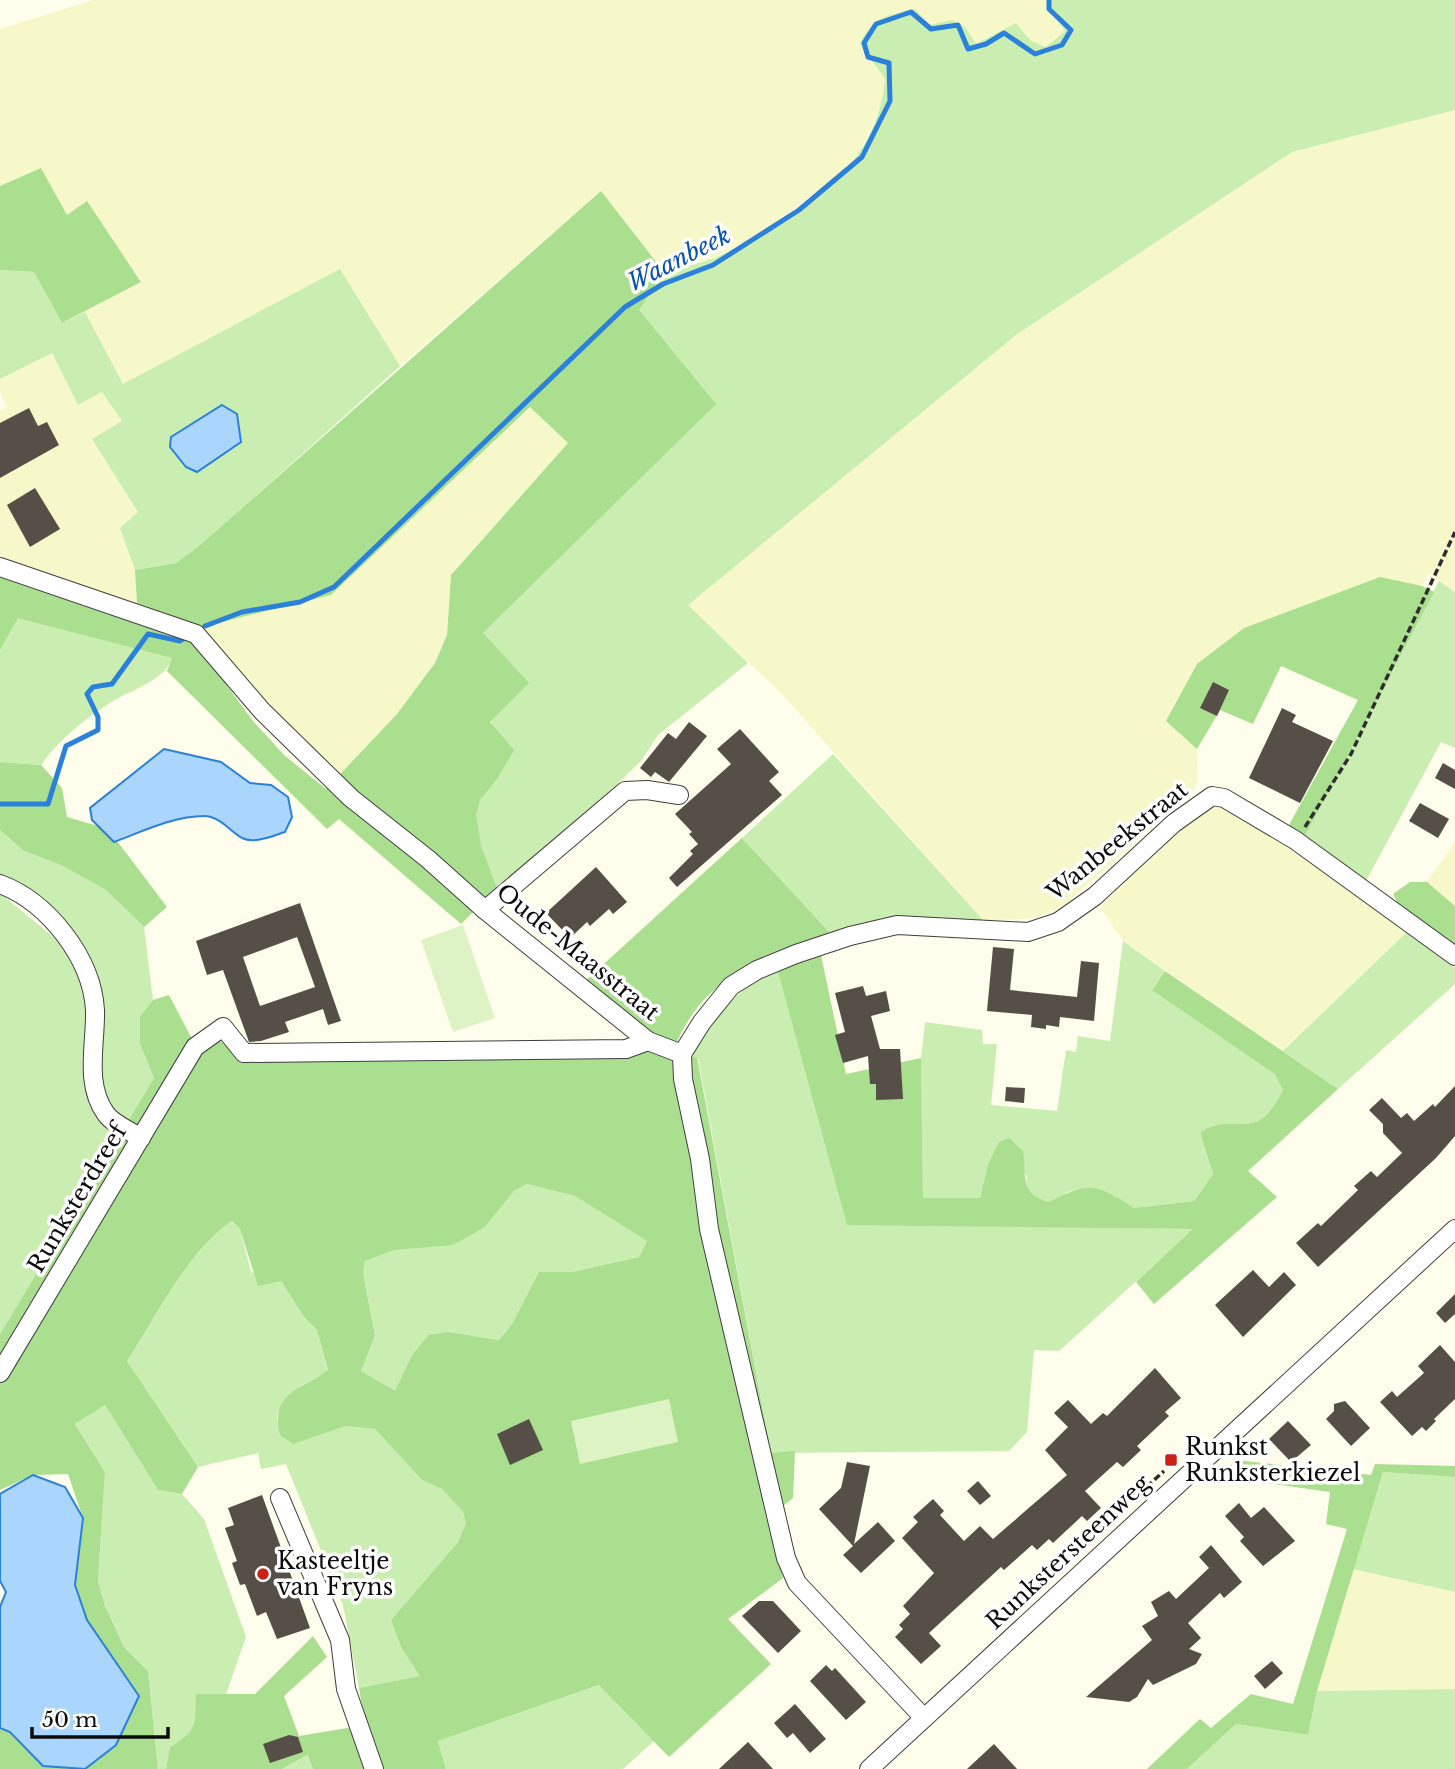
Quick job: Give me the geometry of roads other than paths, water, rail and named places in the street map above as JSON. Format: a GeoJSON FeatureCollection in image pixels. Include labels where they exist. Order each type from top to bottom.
{"type":"FeatureCollection","features":[{"type":"Feature","properties":{"kind":"street","name":"Oude-Maasstraat"},"geometry":{"type":"LineString","coordinates":[[0,567],[196,634],[262,711],[351,798],[648,1041],[682,1054]]}},
{"type":"Feature","properties":{"kind":"street"},"geometry":{"type":"LineString","coordinates":[[485,910],[625,791],[656,790],[679,795]]}},
{"type":"Feature","properties":{"kind":"street","name":"Wanbeekstraat"},"geometry":{"type":"LineString","coordinates":[[682,1054],[702,1022],[732,986],[757,970],[796,954],[850,936],[897,925],[1028,932],[1058,922],[1095,896],[1174,823],[1212,796],[1224,798],[1295,840],[1455,956]]}},
{"type":"Feature","properties":{"kind":"street"},"geometry":{"type":"LineString","coordinates":[[0,884],[39,905],[80,957],[94,1007],[93,1084],[106,1115],[141,1138]]}},
{"type":"Feature","properties":{"kind":"street","name":"Runksterdreef"},"geometry":{"type":"LineString","coordinates":[[0,1373],[195,1047],[223,1027],[244,1053],[626,1048],[648,1041]]}},
{"type":"Feature","properties":{"kind":"street"},"geometry":{"type":"LineString","coordinates":[[682,1054],[683,1079],[700,1159],[709,1229],[786,1558],[797,1583],[924,1718]]}},
{"type":"Feature","properties":{"kind":"street","name":"Runkstersteenweg"},"geometry":{"type":"LineString","coordinates":[[870,1769],[1455,1230]]}},
{"type":"Feature","properties":{"kind":"street"},"geometry":{"type":"LineString","coordinates":[[280,1498],[340,1640],[346,1689],[373,1769]]}},
{"type":"Feature","properties":{"kind":"water"},"geometry":{"type":"Polygon","coordinates":[[[222,405],[237,414],[241,442],[197,472],[186,467],[170,447],[171,437],[222,405]]]}},
{"type":"Feature","properties":{"kind":"water"},"geometry":{"type":"Polygon","coordinates":[[[164,749],[221,762],[250,783],[271,785],[288,797],[292,817],[285,832],[263,839],[247,840],[219,821],[204,816],[169,822],[114,842],[92,820],[90,808],[164,749]]]}},
{"type":"Feature","properties":{"kind":"water"},"geometry":{"type":"Polygon","coordinates":[[[33,1475],[65,1487],[83,1518],[75,1585],[87,1620],[139,1696],[116,1745],[85,1769],[43,1766],[10,1732],[0,1728],[0,1607],[6,1592],[0,1581],[0,1494],[33,1475]]]}},
{"type":"Feature","properties":{"kind":"waterway","name":"Waanbeek"},"geometry":{"type":"LineString","coordinates":[[205,626],[242,612],[300,602],[334,587],[625,307],[663,284],[713,265],[799,210],[862,157],[890,101],[889,63],[868,57],[864,43],[876,24],[911,12],[931,29],[958,25],[968,49],[986,44],[1004,33],[1035,54],[1062,45],[1071,30],[1049,9],[1049,0]]}},
{"type":"Feature","properties":{"kind":"waterway","name":"Waanbeek"},"geometry":{"type":"LineString","coordinates":[[0,804],[48,804],[66,746],[98,730],[98,717],[87,694],[93,687],[112,684],[148,634],[180,641],[188,636]]}},
{"type":"Feature","properties":{"kind":"place","name":"Runkst Runksterkiezel"},"geometry":{"type":"Point","coordinates":[1171,1460]}},
{"type":"Feature","properties":{"kind":"place","name":"Kasteeltje van Fryns"},"geometry":{"type":"Point","coordinates":[263,1574]}}]}
